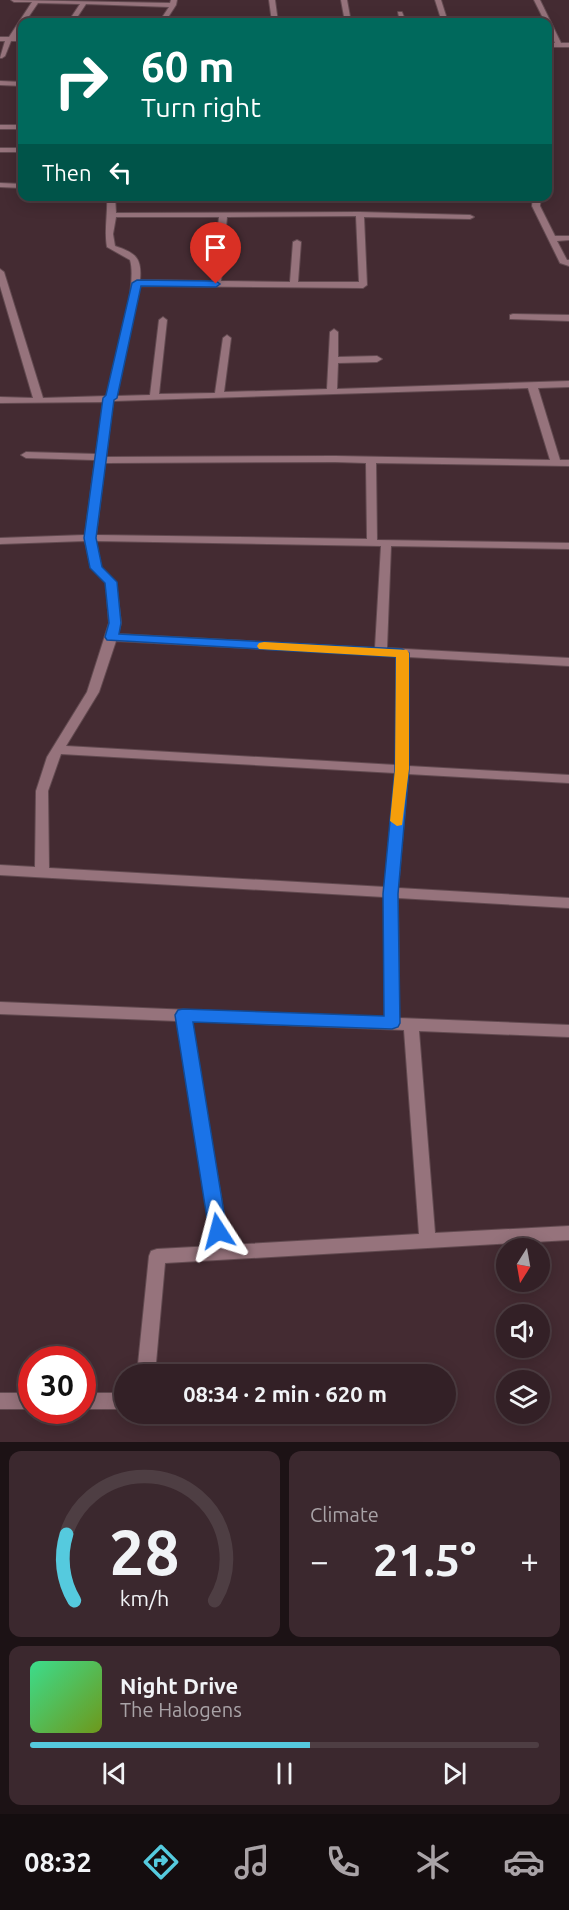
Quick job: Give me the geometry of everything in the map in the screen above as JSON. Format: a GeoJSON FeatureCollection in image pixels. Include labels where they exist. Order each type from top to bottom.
{"type":"FeatureCollection","features":[{"type":"Feature","properties":{"kind":"street"},"geometry":{"type":"LineString","coordinates":[[14,0],[173,2],[164,18]]}},
{"type":"Feature","properties":{"kind":"street"},"geometry":{"type":"LineString","coordinates":[[272,0],[274,18]]}},
{"type":"Feature","properties":{"kind":"street"},"geometry":{"type":"LineString","coordinates":[[344,0],[347,18]]}},
{"type":"Feature","properties":{"kind":"street"},"geometry":{"type":"LineString","coordinates":[[438,0],[444,18]]}},
{"type":"Feature","properties":{"kind":"street"},"geometry":{"type":"LineString","coordinates":[[537,0],[546,18]]}},
{"type":"Feature","properties":{"kind":"street"},"geometry":{"type":"LineString","coordinates":[[24,18],[36,1]]}},
{"type":"Feature","properties":{"kind":"street"},"geometry":{"type":"LineString","coordinates":[[74,18],[84,2]]}},
{"type":"Feature","properties":{"kind":"street"},"geometry":{"type":"LineString","coordinates":[[400,13],[402,18]]}},
{"type":"Feature","properties":{"kind":"street"},"geometry":{"type":"LineString","coordinates":[[2,56],[18,27]]}},
{"type":"Feature","properties":{"kind":"street"},"geometry":{"type":"LineString","coordinates":[[552,31],[559,45]]}},
{"type":"Feature","properties":{"kind":"street"},"geometry":{"type":"LineString","coordinates":[[0,39],[18,39]]}},
{"type":"Feature","properties":{"kind":"street"},"geometry":{"type":"LineString","coordinates":[[552,45],[569,45]]}},
{"type":"Feature","properties":{"kind":"street"},"geometry":{"type":"LineString","coordinates":[[0,83],[18,84]]}},
{"type":"Feature","properties":{"kind":"street"},"geometry":{"type":"LineString","coordinates":[[0,127],[18,127]]}},
{"type":"Feature","properties":{"kind":"street"},"geometry":{"type":"LineString","coordinates":[[0,150],[18,150]]}},
{"type":"Feature","properties":{"kind":"street"},"geometry":{"type":"LineString","coordinates":[[0,185],[18,186]]}},
{"type":"Feature","properties":{"kind":"street"},"geometry":{"type":"LineString","coordinates":[[42,872],[42,791],[58,750],[93,692],[115,623],[111,582],[96,568],[90,538],[110,398],[137,283],[135,261],[128,254],[111,247],[109,234],[111,201]]}},
{"type":"Feature","properties":{"kind":"street"},"geometry":{"type":"LineString","coordinates":[[536,201],[536,206],[564,263],[569,263]]}},
{"type":"Feature","properties":{"kind":"street"},"geometry":{"type":"LineString","coordinates":[[112,216],[360,214],[470,217]]}},
{"type":"Feature","properties":{"kind":"street"},"geometry":{"type":"LineString","coordinates":[[137,283],[363,285],[360,214]]}},
{"type":"Feature","properties":{"kind":"street"},"geometry":{"type":"LineString","coordinates":[[216,284],[224,216]]}},
{"type":"Feature","properties":{"kind":"street"},"geometry":{"type":"LineString","coordinates":[[553,239],[569,238]]}},
{"type":"Feature","properties":{"kind":"street"},"geometry":{"type":"LineString","coordinates":[[294,285],[297,242]]}},
{"type":"Feature","properties":{"kind":"street"},"geometry":{"type":"LineString","coordinates":[[0,272],[39,401]]}},
{"type":"Feature","properties":{"kind":"street"},"geometry":{"type":"LineString","coordinates":[[513,317],[569,318]]}},
{"type":"Feature","properties":{"kind":"street"},"geometry":{"type":"LineString","coordinates":[[154,397],[163,320]]}},
{"type":"Feature","properties":{"kind":"street"},"geometry":{"type":"LineString","coordinates":[[332,391],[333,332]]}},
{"type":"Feature","properties":{"kind":"street"},"geometry":{"type":"LineString","coordinates":[[219,394],[227,338]]}},
{"type":"Feature","properties":{"kind":"street"},"geometry":{"type":"LineString","coordinates":[[333,360],[377,359]]}},
{"type":"Feature","properties":{"kind":"street"},"geometry":{"type":"LineString","coordinates":[[0,400],[39,401],[569,384]]}},
{"type":"Feature","properties":{"kind":"street"},"geometry":{"type":"LineString","coordinates":[[532,385],[556,463]]}},
{"type":"Feature","properties":{"kind":"street"},"geometry":{"type":"LineString","coordinates":[[26,455],[569,464]]}},
{"type":"Feature","properties":{"kind":"street"},"geometry":{"type":"LineString","coordinates":[[371,460],[372,543]]}},
{"type":"Feature","properties":{"kind":"street"},"geometry":{"type":"LineString","coordinates":[[0,541],[90,538],[569,546]]}},
{"type":"Feature","properties":{"kind":"street"},"geometry":{"type":"LineString","coordinates":[[381,652],[386,543]]}},
{"type":"Feature","properties":{"kind":"street"},"geometry":{"type":"LineString","coordinates":[[111,637],[569,662]]}},
{"type":"Feature","properties":{"kind":"street"},"geometry":{"type":"LineString","coordinates":[[392,1023],[391,894],[402,769],[402,653]]}},
{"type":"Feature","properties":{"kind":"street"},"geometry":{"type":"LineString","coordinates":[[58,750],[569,779]]}},
{"type":"Feature","properties":{"kind":"street"},"geometry":{"type":"LineString","coordinates":[[0,870],[569,903]]}},
{"type":"Feature","properties":{"kind":"street"},"geometry":{"type":"LineString","coordinates":[[0,1008],[569,1031]]}},
{"type":"Feature","properties":{"kind":"street"},"geometry":{"type":"LineString","coordinates":[[183,1015],[222,1253]]}},
{"type":"Feature","properties":{"kind":"street"},"geometry":{"type":"LineString","coordinates":[[411,1024],[428,1241]]}},
{"type":"Feature","properties":{"kind":"street"},"geometry":{"type":"LineString","coordinates":[[147,1364],[158,1256],[569,1233]]}},
{"type":"Feature","properties":{"kind":"street"},"geometry":{"type":"LineString","coordinates":[[0,1401],[18,1401]]}},
{"type":"Feature","properties":{"kind":"street"},"geometry":{"type":"LineString","coordinates":[[96,1401],[114,1401]]}},
{"type":"Feature","properties":{"kind":"slow traffic"},"geometry":{"type":"LineString","coordinates":[[264,646],[402,653],[402,769],[397,821]]}},
{"type":"Feature","properties":{"kind":"route"},"geometry":{"type":"LineString","coordinates":[[216,284],[137,283],[111,398],[109,398],[90,538],[96,568],[111,582],[115,623],[111,637],[402,653],[402,769],[391,894],[392,1023],[183,1015],[218,1231]]}}]}
